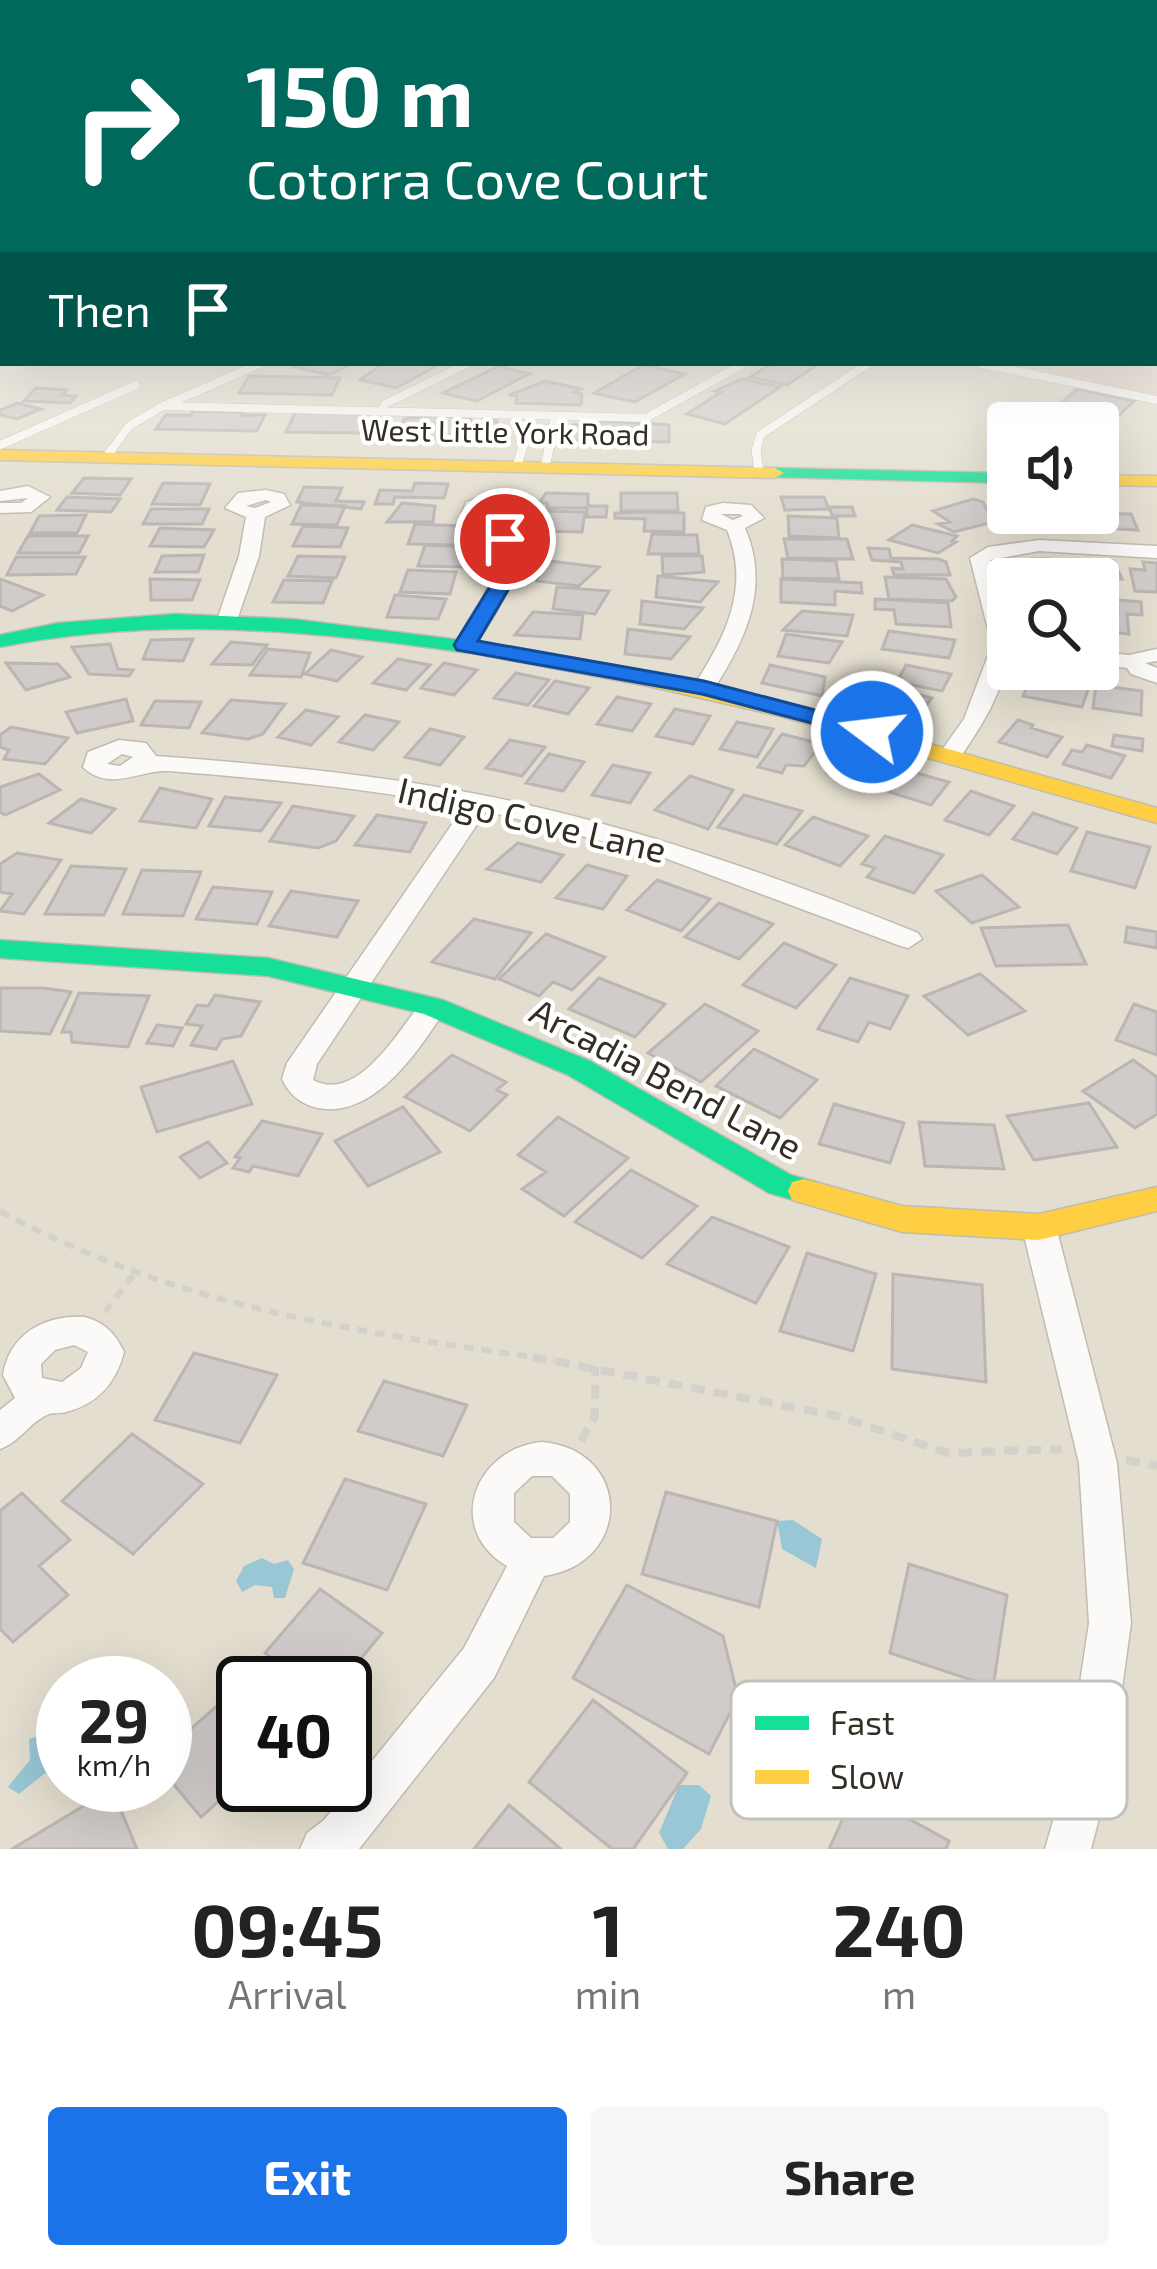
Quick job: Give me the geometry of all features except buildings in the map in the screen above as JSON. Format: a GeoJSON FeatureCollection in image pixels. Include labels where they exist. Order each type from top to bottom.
{"type":"FeatureCollection","features":[{"type":"Feature","properties":{"kind":"street","name":"West Little York Road"},"geometry":{"type":"LineString","coordinates":[[0,454],[987,477]]}},
{"type":"Feature","properties":{"kind":"street"},"geometry":{"type":"LineString","coordinates":[[1119,480],[1157,481]]}},
{"type":"Feature","properties":{"kind":"street"},"geometry":{"type":"LineString","coordinates":[[228,617],[256,514]]}},
{"type":"Feature","properties":{"kind":"street"},"geometry":{"type":"LineString","coordinates":[[464,645],[491,608],[504,580],[505,539],[495,520]]}},
{"type":"Feature","properties":{"kind":"street"},"geometry":{"type":"LineString","coordinates":[[704,687],[739,626],[748,591],[747,548],[735,526]]}},
{"type":"Feature","properties":{"kind":"street"},"geometry":{"type":"LineString","coordinates":[[987,583],[980,558],[990,550],[1157,552]]}},
{"type":"Feature","properties":{"kind":"street"},"geometry":{"type":"LineString","coordinates":[[0,641],[96,621],[228,617],[464,645],[704,687],[1157,816]]}},
{"type":"Feature","properties":{"kind":"street"},"geometry":{"type":"LineString","coordinates":[[1134,662],[1140,656],[1157,655]]}},
{"type":"Feature","properties":{"kind":"street"},"geometry":{"type":"LineString","coordinates":[[1119,660],[1134,662],[1157,676]]}},
{"type":"Feature","properties":{"kind":"street"},"geometry":{"type":"LineString","coordinates":[[951,754],[975,719],[987,690]]}},
{"type":"Feature","properties":{"kind":"street","name":"Indigo Cove Lane"},"geometry":{"type":"LineString","coordinates":[[142,762],[345,781],[480,802],[667,849],[820,902],[908,939]]}},
{"type":"Feature","properties":{"kind":"street"},"geometry":{"type":"LineString","coordinates":[[433,1007],[362,1089],[341,1098],[317,1097],[301,1087],[298,1071],[480,802]]}},
{"type":"Feature","properties":{"kind":"street","name":"Arcadia Bend Lane"},"geometry":{"type":"LineString","coordinates":[[0,950],[268,967],[433,1007],[579,1068],[780,1184],[902,1219],[1040,1227],[1157,1199]]}},
{"type":"Feature","properties":{"kind":"street"},"geometry":{"type":"LineString","coordinates":[[1040,1227],[1096,1455],[1110,1623],[1102,1681]]}},
{"type":"Feature","properties":{"kind":"street"},"geometry":{"type":"LineString","coordinates":[[0,1433],[41,1398],[68,1397],[100,1374],[106,1352],[102,1343],[85,1331],[46,1337],[26,1354],[21,1365],[24,1385],[41,1398]]}},
{"type":"Feature","properties":{"kind":"street"},"geometry":{"type":"LineString","coordinates":[[535,1461],[567,1466],[591,1489],[593,1521],[570,1547],[534,1555],[504,1542],[490,1514],[496,1485],[506,1474],[535,1461]]}},
{"type":"Feature","properties":{"kind":"street"},"geometry":{"type":"LineString","coordinates":[[322,1849],[340,1836],[479,1663],[534,1555]]}},
{"type":"Feature","properties":{"kind":"street"},"geometry":{"type":"LineString","coordinates":[[1068,1849],[1076,1819]]}},
{"type":"Feature","properties":{"kind":"lane"},"geometry":{"type":"LineString","coordinates":[[107,457],[129,426],[255,366]]}},
{"type":"Feature","properties":{"kind":"lane"},"geometry":{"type":"LineString","coordinates":[[380,412],[385,404],[463,366]]}},
{"type":"Feature","properties":{"kind":"lane"},"geometry":{"type":"LineString","coordinates":[[163,406],[555,417],[658,415],[740,366]]}},
{"type":"Feature","properties":{"kind":"lane"},"geometry":{"type":"LineString","coordinates":[[759,472],[755,443],[760,435],[864,366]]}},
{"type":"Feature","properties":{"kind":"lane"},"geometry":{"type":"LineString","coordinates":[[994,366],[1157,395]]}},
{"type":"Feature","properties":{"kind":"lane"},"geometry":{"type":"LineString","coordinates":[[1035,366],[1157,395]]}},
{"type":"Feature","properties":{"kind":"lane"},"geometry":{"type":"LineString","coordinates":[[0,445],[136,386]]}},
{"type":"Feature","properties":{"kind":"lane"},"geometry":{"type":"LineString","coordinates":[[531,416],[531,467]]}},
{"type":"Feature","properties":{"kind":"lane"},"geometry":{"type":"LineString","coordinates":[[531,467],[555,417]]}},
{"type":"Feature","properties":{"kind":"path"},"geometry":{"type":"LineString","coordinates":[[0,1210],[44,1236],[134,1274],[330,1328],[595,1366],[838,1416],[948,1453],[1049,1446],[1157,1466]]}},
{"type":"Feature","properties":{"kind":"path"},"geometry":{"type":"LineString","coordinates":[[85,1331],[134,1274]]}},
{"type":"Feature","properties":{"kind":"path"},"geometry":{"type":"LineString","coordinates":[[567,1466],[595,1416],[595,1366]]}},
{"type":"Feature","properties":{"kind":"shaded area"},"geometry":{"type":"Polygon","coordinates":[[[972,366],[1156,366],[1157,403],[972,366]]]}},
{"type":"Feature","properties":{"kind":"water"},"geometry":{"type":"Polygon","coordinates":[[[793,1520],[822,1539],[816,1568],[782,1549],[777,1521],[793,1520]]]}},
{"type":"Feature","properties":{"kind":"water"},"geometry":{"type":"Polygon","coordinates":[[[262,1558],[274,1564],[288,1560],[294,1569],[285,1598],[274,1598],[272,1587],[255,1585],[242,1592],[236,1581],[244,1566],[262,1558]]]}},
{"type":"Feature","properties":{"kind":"water"},"geometry":{"type":"Polygon","coordinates":[[[36,1737],[36,1780],[19,1794],[8,1787],[30,1760],[29,1739],[36,1737]]]}},
{"type":"Feature","properties":{"kind":"water"},"geometry":{"type":"Polygon","coordinates":[[[679,1785],[699,1785],[711,1796],[701,1829],[683,1849],[668,1849],[659,1833],[679,1785]]]}},
{"type":"Feature","properties":{"kind":"traffic: fast"},"geometry":{"type":"LineString","coordinates":[[775,473],[987,478]]}},
{"type":"Feature","properties":{"kind":"traffic: fast"},"geometry":{"type":"LineString","coordinates":[[0,641],[58,629],[175,620],[292,625],[468,647]]}},
{"type":"Feature","properties":{"kind":"traffic: fast"},"geometry":{"type":"LineString","coordinates":[[0,949],[268,967],[433,1007],[579,1068],[780,1184],[804,1191]]}},
{"type":"Feature","properties":{"kind":"traffic: slow"},"geometry":{"type":"LineString","coordinates":[[0,455],[775,473]]}},
{"type":"Feature","properties":{"kind":"traffic: slow"},"geometry":{"type":"LineString","coordinates":[[1119,480],[1157,481]]}},
{"type":"Feature","properties":{"kind":"traffic: slow"},"geometry":{"type":"LineString","coordinates":[[468,647],[648,679],[785,710],[1157,816]]}},
{"type":"Feature","properties":{"kind":"traffic: slow"},"geometry":{"type":"LineString","coordinates":[[804,1191],[902,1219],[1039,1227],[1157,1199]]}},
{"type":"Feature","properties":{"kind":"route"},"geometry":{"type":"LineString","coordinates":[[505,539],[504,580],[491,608],[464,645],[704,687],[872,732]]}}]}
